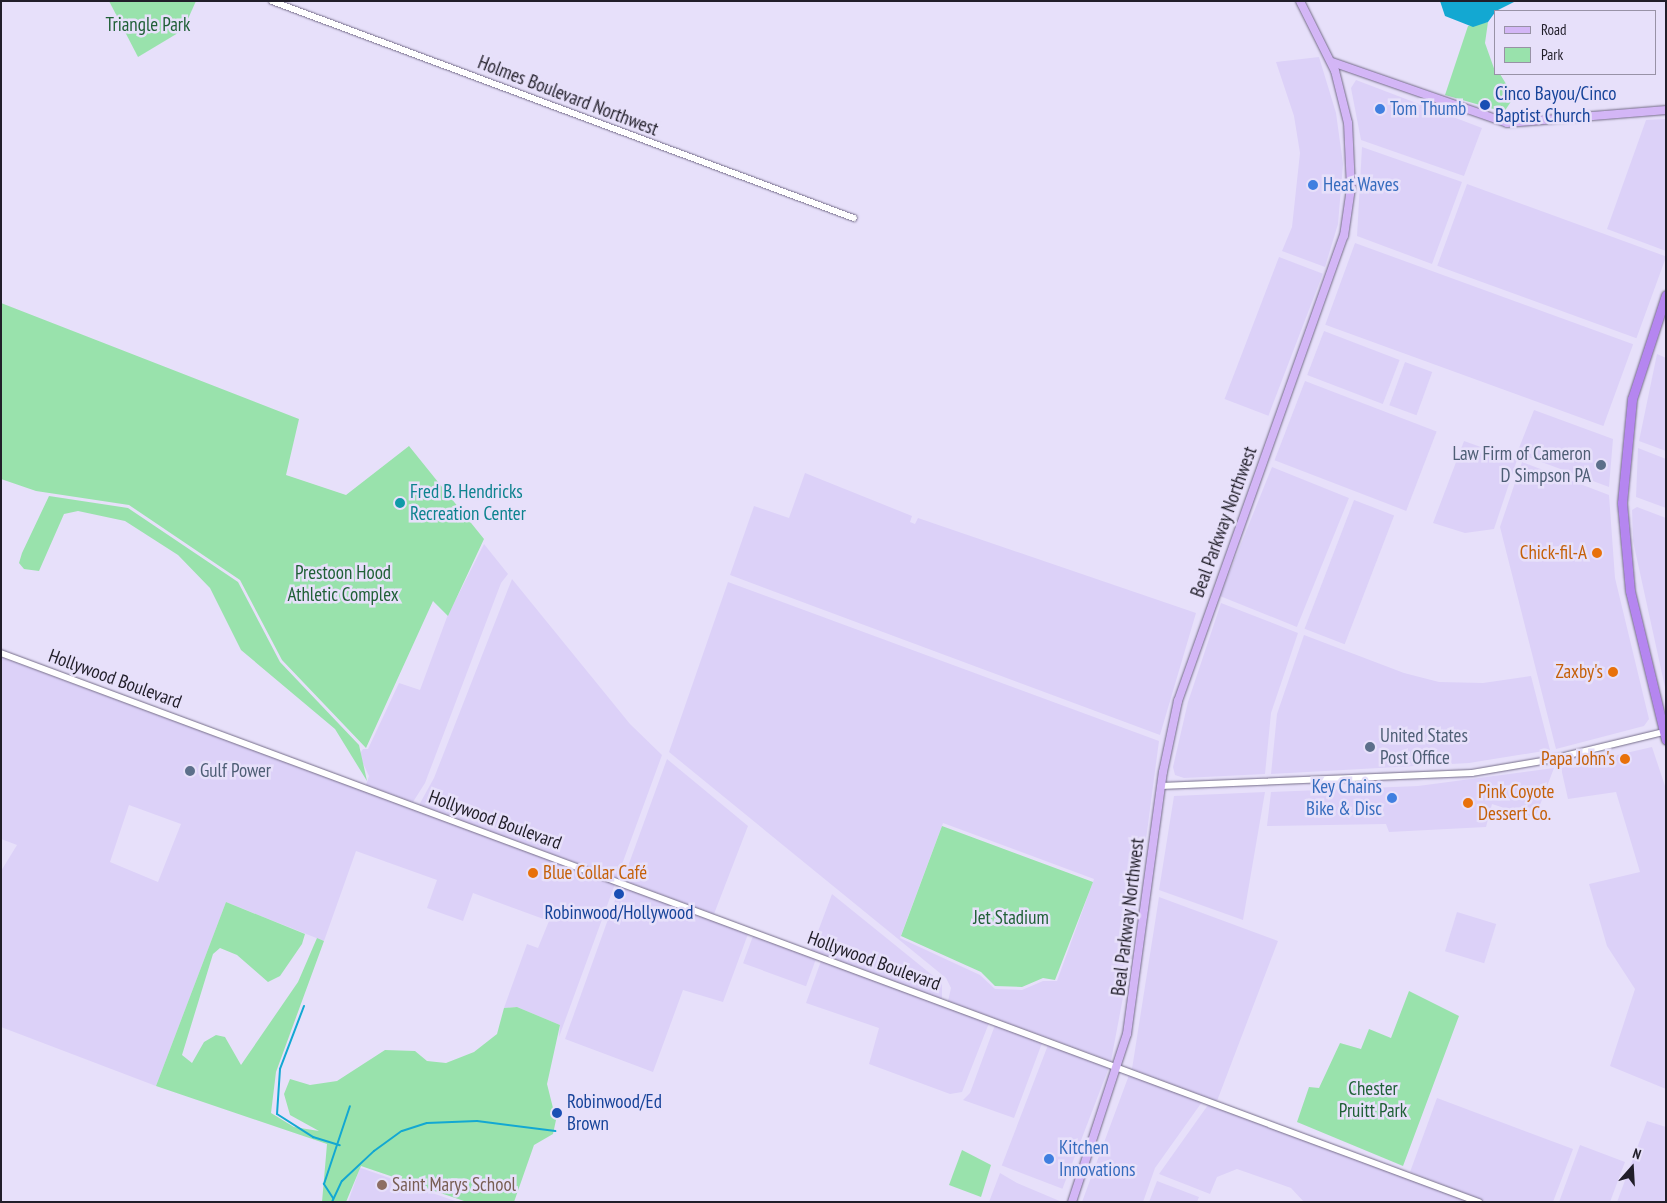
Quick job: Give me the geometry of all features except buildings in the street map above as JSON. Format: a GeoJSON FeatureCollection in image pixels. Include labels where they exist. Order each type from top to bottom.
{"type":"FeatureCollection","features":[{"type":"Feature","properties":{"kind":"highway"},"geometry":{"type":"LineString","coordinates":[[1665,736],[1630,591],[1622,496],[1632,399],[1666,295]]}},
{"type":"Feature","properties":{"kind":"main road","name":"Beal Parkway Northwest"},"geometry":{"type":"LineString","coordinates":[[1072,1202],[1118,1067],[1137,979],[1161,786],[1189,665],[1344,236],[1351,155],[1332,62],[1300,1]]}},
{"type":"Feature","properties":{"kind":"main road"},"geometry":{"type":"LineString","coordinates":[[1332,62],[1507,123],[1666,110]]}},
{"type":"Feature","properties":{"kind":"street","name":"Holmes Boulevard Northwest"},"geometry":{"type":"LineString","coordinates":[[272,1],[854,218]]}},
{"type":"Feature","properties":{"kind":"street","name":"Hollywood Boulevard"},"geometry":{"type":"LineString","coordinates":[[1,653],[1479,1202]]}},
{"type":"Feature","properties":{"kind":"street"},"geometry":{"type":"LineString","coordinates":[[1161,786],[1465,774],[1548,760],[1665,736]]}},
{"type":"Feature","properties":{"kind":"shaded area"},"geometry":{"type":"Polygon","coordinates":[[[1319,57],[1336,113],[1343,164],[1338,224],[1325,267],[1282,251],[1292,227],[1300,153],[1294,116],[1276,62],[1319,57]]]}},
{"type":"Feature","properties":{"kind":"shaded area"},"geometry":{"type":"Polygon","coordinates":[[[1356,80],[1482,128],[1464,176],[1361,140],[1351,88],[1356,80]]]}},
{"type":"Feature","properties":{"kind":"shaded area"},"geometry":{"type":"Polygon","coordinates":[[[1666,119],[1666,251],[1607,229],[1646,120],[1666,119]]]}},
{"type":"Feature","properties":{"kind":"shaded area"},"geometry":{"type":"Polygon","coordinates":[[[1362,147],[1462,182],[1432,264],[1357,236],[1362,147]]]}},
{"type":"Feature","properties":{"kind":"shaded area"},"geometry":{"type":"Polygon","coordinates":[[[1467,184],[1666,256],[1636,338],[1437,266],[1467,184]]]}},
{"type":"Feature","properties":{"kind":"shaded area"},"geometry":{"type":"Polygon","coordinates":[[[1355,243],[1633,344],[1603,426],[1325,325],[1355,243]]]}},
{"type":"Feature","properties":{"kind":"shaded area"},"geometry":{"type":"Polygon","coordinates":[[[1279,257],[1323,274],[1268,416],[1225,399],[1279,257]]]}},
{"type":"Feature","properties":{"kind":"shaded area"},"geometry":{"type":"Polygon","coordinates":[[[1324,331],[1400,360],[1383,404],[1307,375],[1324,331]]]}},
{"type":"Feature","properties":{"kind":"shaded area"},"geometry":{"type":"Polygon","coordinates":[[[1657,354],[1666,358],[1666,451],[1639,441],[1657,354]]]}},
{"type":"Feature","properties":{"kind":"shaded area"},"geometry":{"type":"Polygon","coordinates":[[[1405,362],[1432,372],[1417,415],[1389,405],[1405,362]]]}},
{"type":"Feature","properties":{"kind":"shaded area"},"geometry":{"type":"Polygon","coordinates":[[[1305,381],[1437,432],[1406,511],[1275,460],[1305,381]]]}},
{"type":"Feature","properties":{"kind":"shaded area"},"geometry":{"type":"Polygon","coordinates":[[[1534,410],[1613,439],[1609,487],[1517,453],[1534,410]]]}},
{"type":"Feature","properties":{"kind":"shaded area"},"geometry":{"type":"Polygon","coordinates":[[[1464,441],[1517,460],[1494,529],[1465,533],[1433,523],[1464,441]]]}},
{"type":"Feature","properties":{"kind":"shaded area"},"geometry":{"type":"Polygon","coordinates":[[[1638,448],[1666,459],[1666,508],[1636,497],[1638,448]]]}},
{"type":"Feature","properties":{"kind":"shaded area"},"geometry":{"type":"Polygon","coordinates":[[[1522,462],[1609,495],[1615,578],[1649,719],[1644,726],[1556,749],[1500,527],[1522,462]]]}},
{"type":"Feature","properties":{"kind":"shaded area"},"geometry":{"type":"Polygon","coordinates":[[[1272,467],[1349,498],[1297,627],[1220,596],[1272,467]]]}},
{"type":"Feature","properties":{"kind":"shaded area"},"geometry":{"type":"Polygon","coordinates":[[[805,473],[912,516],[910,522],[915,524],[918,518],[1196,613],[1160,735],[730,575],[754,506],[789,518],[805,473]]]}},
{"type":"Feature","properties":{"kind":"shaded area"},"geometry":{"type":"Polygon","coordinates":[[[1354,500],[1394,515],[1345,644],[1305,629],[1354,500]]]}},
{"type":"Feature","properties":{"kind":"shaded area"},"geometry":{"type":"Polygon","coordinates":[[[1637,507],[1666,518],[1666,692],[1633,541],[1632,510],[1637,507]]]}},
{"type":"Feature","properties":{"kind":"shaded area"},"geometry":{"type":"Polygon","coordinates":[[[484,544],[508,574],[501,583],[425,783],[413,802],[366,785],[369,776],[359,755],[363,749],[368,749],[399,683],[420,690],[447,617],[484,544]]]}},
{"type":"Feature","properties":{"kind":"shaded area"},"geometry":{"type":"Polygon","coordinates":[[[512,579],[630,724],[662,755],[617,878],[419,805],[434,778],[512,579]]]}},
{"type":"Feature","properties":{"kind":"shaded area"},"geometry":{"type":"Polygon","coordinates":[[[728,582],[1159,741],[1130,960],[1111,1061],[948,1001],[951,988],[946,978],[669,752],[728,582]],[[943,823],[900,938],[980,975],[995,989],[1022,990],[1043,981],[1057,981],[1094,879],[943,823]]]}},
{"type":"Feature","properties":{"kind":"shaded area"},"geometry":{"type":"Polygon","coordinates":[[[1221,603],[1298,633],[1271,713],[1265,774],[1184,778],[1175,775],[1173,767],[1188,702],[1221,603]]]}},
{"type":"Feature","properties":{"kind":"shaded area"},"geometry":{"type":"Polygon","coordinates":[[[1304,635],[1404,673],[1439,682],[1483,683],[1531,676],[1550,750],[1469,763],[1271,774],[1277,714],[1304,635]]]}},
{"type":"Feature","properties":{"kind":"shaded area"},"geometry":{"type":"Polygon","coordinates":[[[1,657],[615,884],[559,1037],[560,1025],[517,1007],[504,1008],[527,944],[538,948],[549,921],[473,893],[463,921],[427,908],[437,880],[356,851],[324,941],[226,902],[156,1086],[1,1027],[1,871],[17,845],[1,839],[1,657]],[[129,805],[110,862],[158,882],[181,824],[129,805]]]}},
{"type":"Feature","properties":{"kind":"shaded area"},"geometry":{"type":"Polygon","coordinates":[[[1652,747],[1666,789],[1666,1089],[1610,1066],[1635,989],[1607,946],[1589,884],[1640,872],[1616,792],[1568,799],[1561,768],[1652,747]]]}},
{"type":"Feature","properties":{"kind":"shaded area"},"geometry":{"type":"Polygon","coordinates":[[[667,759],[748,826],[714,914],[623,880],[667,759]]]}},
{"type":"Feature","properties":{"kind":"shaded area"},"geometry":{"type":"Polygon","coordinates":[[[1554,768],[1535,818],[1492,804],[1486,827],[1389,832],[1386,824],[1267,826],[1271,792],[1418,786],[1554,768]]]}},
{"type":"Feature","properties":{"kind":"shaded area"},"geometry":{"type":"Polygon","coordinates":[[[1265,792],[1243,920],[1159,890],[1174,796],[1265,792]]]}},
{"type":"Feature","properties":{"kind":"shaded area"},"geometry":{"type":"Polygon","coordinates":[[[620,886],[748,934],[723,1002],[683,990],[653,1072],[565,1039],[620,886]]]}},
{"type":"Feature","properties":{"kind":"shaded area"},"geometry":{"type":"Polygon","coordinates":[[[832,894],[942,983],[942,999],[811,950],[832,894]]]}},
{"type":"Feature","properties":{"kind":"shaded area"},"geometry":{"type":"Polygon","coordinates":[[[1159,897],[1278,941],[1217,1101],[1132,1069],[1159,897]]]}},
{"type":"Feature","properties":{"kind":"shaded area"},"geometry":{"type":"Polygon","coordinates":[[[1457,912],[1496,924],[1484,963],[1445,951],[1457,912]]]}},
{"type":"Feature","properties":{"kind":"shaded area"},"geometry":{"type":"Polygon","coordinates":[[[753,936],[816,959],[806,986],[743,963],[753,936]]]}},
{"type":"Feature","properties":{"kind":"shaded area"},"geometry":{"type":"Polygon","coordinates":[[[821,961],[989,1023],[962,1092],[950,1094],[869,1064],[879,1028],[806,1003],[821,961]]]}},
{"type":"Feature","properties":{"kind":"shaded area"},"geometry":{"type":"Polygon","coordinates":[[[995,1025],[1042,1043],[1014,1118],[963,1100],[970,1093],[995,1025]]]}},
{"type":"Feature","properties":{"kind":"shaded area"},"geometry":{"type":"Polygon","coordinates":[[[1048,1045],[1109,1068],[1062,1189],[1002,1165],[1048,1045]]]}},
{"type":"Feature","properties":{"kind":"shaded area"},"geometry":{"type":"Polygon","coordinates":[[[1129,1075],[1202,1102],[1155,1168],[1143,1202],[1082,1202],[1129,1075]]]}},
{"type":"Feature","properties":{"kind":"shaded area"},"geometry":{"type":"Polygon","coordinates":[[[1437,1098],[1573,1149],[1553,1202],[1488,1202],[1410,1172],[1437,1098]]]}},
{"type":"Feature","properties":{"kind":"shaded area"},"geometry":{"type":"Polygon","coordinates":[[[1208,1105],[1470,1202],[1304,1202],[1291,1188],[1237,1169],[1217,1177],[1210,1194],[1159,1174],[1208,1105]]]}},
{"type":"Feature","properties":{"kind":"shaded area"},"geometry":{"type":"Polygon","coordinates":[[[1647,1121],[1666,1127],[1666,1202],[1617,1202],[1647,1121]]]}},
{"type":"Feature","properties":{"kind":"shaded area"},"geometry":{"type":"Polygon","coordinates":[[[1580,1145],[1625,1162],[1610,1202],[1559,1202],[1580,1145]]]}},
{"type":"Feature","properties":{"kind":"shaded area","name":"Saint Marys School"},"geometry":{"type":"Polygon","coordinates":[[[361,1168],[458,1202],[348,1202],[361,1168]]]}},
{"type":"Feature","properties":{"kind":"shaded area"},"geometry":{"type":"Polygon","coordinates":[[[1000,1173],[1017,1183],[1062,1202],[989,1202],[1000,1173]]]}},
{"type":"Feature","properties":{"kind":"shaded area"},"geometry":{"type":"Polygon","coordinates":[[[1157,1181],[1199,1197],[1197,1202],[1149,1202],[1157,1181]]]}},
{"type":"Feature","properties":{"kind":"green space","name":"Triangle Park"},"geometry":{"type":"Polygon","coordinates":[[[109,1],[196,1],[183,30],[138,57],[109,1]]]}},
{"type":"Feature","properties":{"kind":"green space"},"geometry":{"type":"Polygon","coordinates":[[[1488,22],[1485,43],[1494,68],[1494,75],[1501,75],[1514,97],[1504,112],[1445,95],[1468,26],[1488,22]]]}},
{"type":"Feature","properties":{"kind":"green space","name":"Prestoon Hood Athletic Complex"},"geometry":{"type":"Polygon","coordinates":[[[1,303],[299,419],[286,475],[346,495],[409,446],[484,539],[448,616],[433,601],[366,748],[282,660],[240,580],[129,505],[36,491],[1,479],[1,303]]]}},
{"type":"Feature","properties":{"kind":"green space"},"geometry":{"type":"Polygon","coordinates":[[[49,496],[128,508],[238,582],[280,662],[359,745],[367,781],[335,729],[241,650],[210,588],[178,555],[125,521],[78,511],[64,514],[39,571],[24,569],[19,563],[22,553],[49,496]]]}},
{"type":"Feature","properties":{"kind":"green space","name":"Jet Stadium"},"geometry":{"type":"Polygon","coordinates":[[[942,826],[1093,882],[1055,980],[1043,978],[1022,987],[995,986],[981,972],[901,936],[942,826]]]}},
{"type":"Feature","properties":{"kind":"green space"},"geometry":{"type":"Polygon","coordinates":[[[226,902],[305,934],[302,944],[280,976],[268,982],[237,955],[220,948],[213,954],[182,1055],[192,1063],[204,1042],[216,1035],[225,1037],[241,1065],[298,982],[317,938],[324,941],[276,1072],[271,1113],[294,1127],[319,1131],[290,1115],[284,1094],[290,1079],[310,1085],[337,1081],[385,1050],[415,1051],[427,1061],[446,1063],[474,1052],[497,1034],[504,1008],[517,1007],[560,1025],[547,1084],[556,1120],[553,1134],[534,1145],[514,1202],[467,1202],[361,1166],[346,1202],[322,1202],[327,1144],[156,1086],[226,902]]]}},
{"type":"Feature","properties":{"kind":"green space","name":"Chester Pruitt Park"},"geometry":{"type":"Polygon","coordinates":[[[1409,991],[1459,1016],[1403,1166],[1297,1122],[1309,1087],[1319,1088],[1340,1043],[1361,1049],[1369,1029],[1391,1038],[1409,991]]]}},
{"type":"Feature","properties":{"kind":"green space"},"geometry":{"type":"Polygon","coordinates":[[[962,1150],[991,1165],[981,1197],[949,1185],[962,1150]]]}},
{"type":"Feature","properties":{"kind":"water"},"geometry":{"type":"Polygon","coordinates":[[[1440,1],[1516,1],[1498,10],[1494,10],[1494,14],[1488,22],[1473,27],[1445,16],[1440,1]]]}},
{"type":"Feature","properties":{"kind":"waterway"},"geometry":{"type":"LineString","coordinates":[[304,1006],[280,1069],[277,1114],[313,1137],[340,1145]]}},
{"type":"Feature","properties":{"kind":"waterway"},"geometry":{"type":"LineString","coordinates":[[333,1198],[324,1184],[350,1106]]}},
{"type":"Feature","properties":{"kind":"waterway"},"geometry":{"type":"LineString","coordinates":[[332,1202],[342,1181],[374,1151],[402,1131],[427,1123],[477,1121],[555,1131]]}},
{"type":"Feature","properties":{"kind":"place","name":"Cinco Bayou/Cinco Baptist Church"},"geometry":{"type":"Point","coordinates":[1485,105]}},
{"type":"Feature","properties":{"kind":"place","name":"Tom Thumb"},"geometry":{"type":"Point","coordinates":[1380,109]}},
{"type":"Feature","properties":{"kind":"place","name":"Heat Waves"},"geometry":{"type":"Point","coordinates":[1313,185]}},
{"type":"Feature","properties":{"kind":"place","name":"Law Firm of Cameron D Simpson PA"},"geometry":{"type":"Point","coordinates":[1601,465]}},
{"type":"Feature","properties":{"kind":"place","name":"Fred B. Hendricks Recreation Center"},"geometry":{"type":"Point","coordinates":[400,503]}},
{"type":"Feature","properties":{"kind":"place","name":"Chick-fil-A"},"geometry":{"type":"Point","coordinates":[1597,553]}},
{"type":"Feature","properties":{"kind":"place","name":"Zaxby's"},"geometry":{"type":"Point","coordinates":[1613,672]}},
{"type":"Feature","properties":{"kind":"place","name":"United States Post Office"},"geometry":{"type":"Point","coordinates":[1370,747]}},
{"type":"Feature","properties":{"kind":"place","name":"Papa John's"},"geometry":{"type":"Point","coordinates":[1625,759]}},
{"type":"Feature","properties":{"kind":"place","name":"Gulf Power"},"geometry":{"type":"Point","coordinates":[190,771]}},
{"type":"Feature","properties":{"kind":"place","name":"Key Chains Bike & Disc"},"geometry":{"type":"Point","coordinates":[1392,798]}},
{"type":"Feature","properties":{"kind":"place","name":"Pink Coyote Dessert Co."},"geometry":{"type":"Point","coordinates":[1468,803]}},
{"type":"Feature","properties":{"kind":"place","name":"Blue Collar Café"},"geometry":{"type":"Point","coordinates":[533,873]}},
{"type":"Feature","properties":{"kind":"place","name":"Robinwood/Hollywood"},"geometry":{"type":"Point","coordinates":[619,894]}},
{"type":"Feature","properties":{"kind":"place","name":"Robinwood/Ed Brown"},"geometry":{"type":"Point","coordinates":[557,1113]}},
{"type":"Feature","properties":{"kind":"place","name":"Kitchen Innovations"},"geometry":{"type":"Point","coordinates":[1049,1159]}},
{"type":"Feature","properties":{"kind":"place","name":"Saint Marys School"},"geometry":{"type":"Point","coordinates":[382,1185]}}]}
